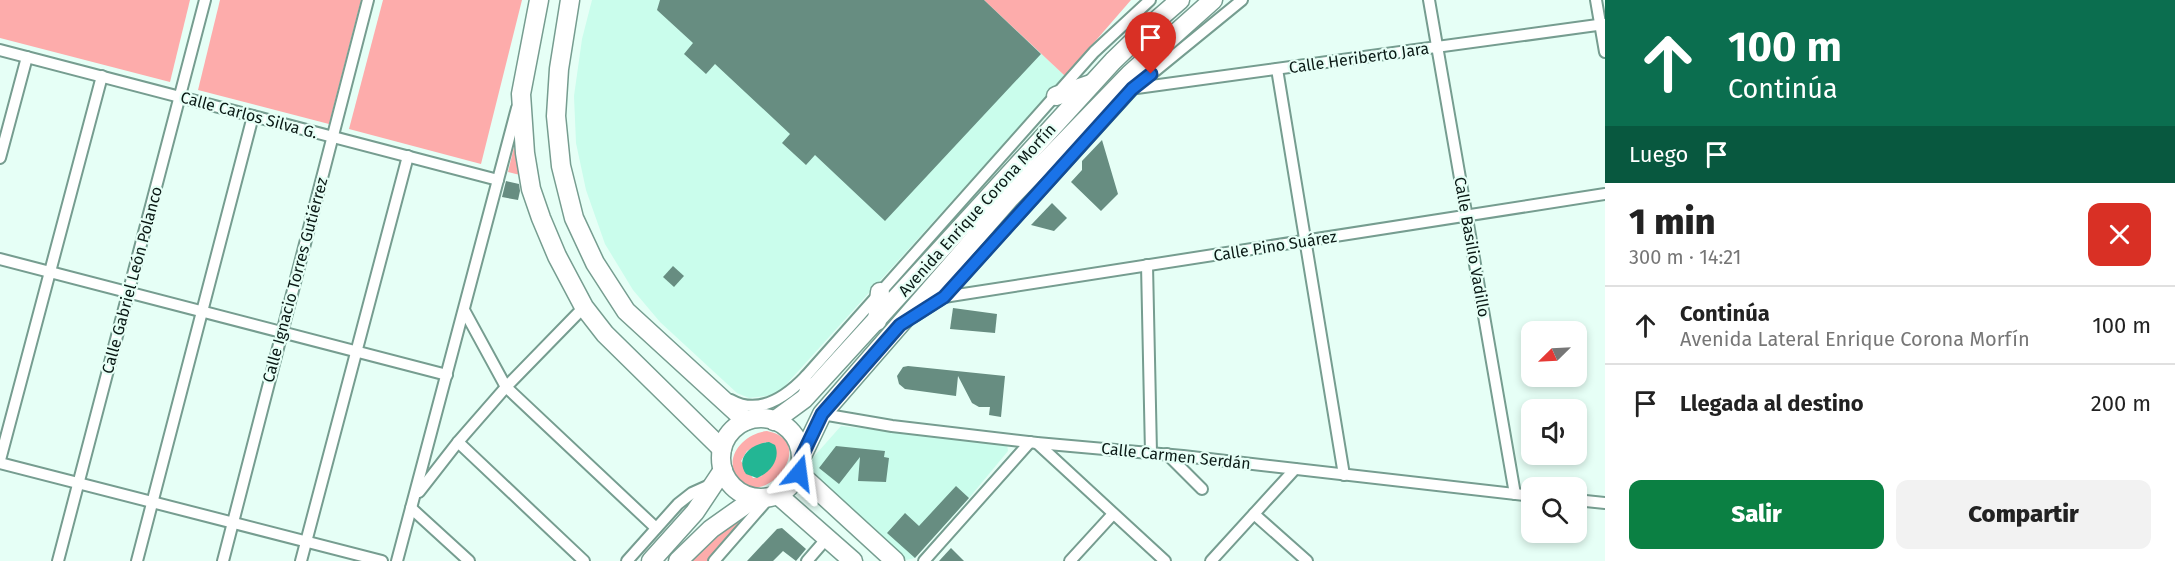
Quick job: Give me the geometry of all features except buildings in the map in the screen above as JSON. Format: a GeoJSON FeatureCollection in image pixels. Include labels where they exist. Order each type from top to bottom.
{"type":"FeatureCollection","features":[{"type":"Feature","properties":{"kind":"main road"},"geometry":{"type":"LineString","coordinates":[[539,0],[521,94],[525,153],[531,189],[541,218],[557,256],[584,307],[605,334],[722,449]]}},
{"type":"Feature","properties":{"kind":"main road"},"geometry":{"type":"LineString","coordinates":[[570,0],[559,69],[556,116],[561,166],[574,218],[595,263],[626,311],[746,421]]}},
{"type":"Feature","properties":{"kind":"main road","name":"Avenida Enrique Corona Morfín"},"geometry":{"type":"LineString","coordinates":[[774,420],[804,399],[1093,83],[1142,33],[1180,0]]}},
{"type":"Feature","properties":{"kind":"main road","name":"Avenida Enrique Corona Morfín"},"geometry":{"type":"LineString","coordinates":[[678,561],[711,529],[794,482],[822,414],[1010,199],[1112,92],[1213,0]]}},
{"type":"Feature","properties":{"kind":"main road"},"geometry":{"type":"LineString","coordinates":[[1056,96],[1093,83]]}},
{"type":"Feature","properties":{"kind":"main road"},"geometry":{"type":"LineString","coordinates":[[877,321],[880,292]]}},
{"type":"Feature","properties":{"kind":"main road"},"geometry":{"type":"LineString","coordinates":[[651,561],[695,512],[718,477],[722,449],[727,438],[735,428],[746,421],[765,418],[785,426],[794,435],[799,446],[800,466],[895,561]]}},
{"type":"Feature","properties":{"kind":"main road"},"geometry":{"type":"LineString","coordinates":[[718,477],[728,480],[745,495],[767,497],[827,538],[853,561]]}},
{"type":"Feature","properties":{"kind":"street","name":"Calle Gabriel León Polanco"},"geometry":{"type":"LineString","coordinates":[[58,561],[205,0]]}},
{"type":"Feature","properties":{"kind":"street","name":"Calle Ignacio Torres Gutiérrez"},"geometry":{"type":"LineString","coordinates":[[223,561],[368,0]]}},
{"type":"Feature","properties":{"kind":"street"},"geometry":{"type":"LineString","coordinates":[[706,384],[740,406],[770,404],[780,399],[806,376],[1094,52],[1150,0]]}},
{"type":"Feature","properties":{"kind":"street"},"geometry":{"type":"LineString","coordinates":[[900,325],[944,297],[1132,89],[1242,0]]}},
{"type":"Feature","properties":{"kind":"street","name":"Calle Basilio Vadillo"},"geometry":{"type":"LineString","coordinates":[[1429,0],[1515,494]]}},
{"type":"Feature","properties":{"kind":"street"},"geometry":{"type":"LineString","coordinates":[[1596,0],[1603,24],[1605,52]]}},
{"type":"Feature","properties":{"kind":"street","name":"Calle Heriberto Jara"},"geometry":{"type":"LineString","coordinates":[[1112,92],[1603,24]]}},
{"type":"Feature","properties":{"kind":"street","name":"Calle Carlos Silva G."},"geometry":{"type":"LineString","coordinates":[[0,50],[498,180]]}},
{"type":"Feature","properties":{"kind":"street"},"geometry":{"type":"LineString","coordinates":[[0,158],[27,57]]}},
{"type":"Feature","properties":{"kind":"street"},"geometry":{"type":"LineString","coordinates":[[1277,69],[1344,475]]}},
{"type":"Feature","properties":{"kind":"street"},"geometry":{"type":"LineString","coordinates":[[102,76],[0,462],[152,504],[233,522],[382,561]]}},
{"type":"Feature","properties":{"kind":"street"},"geometry":{"type":"LineString","coordinates":[[397,561],[521,94]]}},
{"type":"Feature","properties":{"kind":"street"},"geometry":{"type":"LineString","coordinates":[[137,561],[253,116]]}},
{"type":"Feature","properties":{"kind":"street"},"geometry":{"type":"LineString","coordinates":[[301,561],[408,156]]}},
{"type":"Feature","properties":{"kind":"street","name":"Calle Pino Suárez"},"geometry":{"type":"LineString","coordinates":[[944,297],[1605,194]]}},
{"type":"Feature","properties":{"kind":"street"},"geometry":{"type":"LineString","coordinates":[[0,259],[447,375]]}},
{"type":"Feature","properties":{"kind":"street"},"geometry":{"type":"LineString","coordinates":[[1147,266],[1151,453]]}},
{"type":"Feature","properties":{"kind":"street"},"geometry":{"type":"LineString","coordinates":[[415,496],[506,387],[584,307]]}},
{"type":"Feature","properties":{"kind":"street"},"geometry":{"type":"LineString","coordinates":[[464,310],[506,387],[656,528]]}},
{"type":"Feature","properties":{"kind":"street"},"geometry":{"type":"LineString","coordinates":[[804,399],[806,376]]}},
{"type":"Feature","properties":{"kind":"street","name":"Calle Carmen Serdán"},"geometry":{"type":"LineString","coordinates":[[822,414],[891,426],[1033,443],[1167,454],[1521,495]]}},
{"type":"Feature","properties":{"kind":"street"},"geometry":{"type":"LineString","coordinates":[[458,442],[584,561]]}},
{"type":"Feature","properties":{"kind":"street"},"geometry":{"type":"LineString","coordinates":[[924,561],[1033,443],[1165,561]]}},
{"type":"Feature","properties":{"kind":"street"},"geometry":{"type":"LineString","coordinates":[[1167,454],[1202,489]]}},
{"type":"Feature","properties":{"kind":"street"},"geometry":{"type":"LineString","coordinates":[[1211,561],[1295,469]]}},
{"type":"Feature","properties":{"kind":"street"},"geometry":{"type":"LineString","coordinates":[[627,561],[678,504],[718,477]]}},
{"type":"Feature","properties":{"kind":"street","name":"Avenida Enrique Corona Morfín"},"geometry":{"type":"LineString","coordinates":[[714,561],[767,497]]}},
{"type":"Feature","properties":{"kind":"street"},"geometry":{"type":"LineString","coordinates":[[1587,501],[1605,503]]}},
{"type":"Feature","properties":{"kind":"street"},"geometry":{"type":"LineString","coordinates":[[411,508],[469,561]]}},
{"type":"Feature","properties":{"kind":"street"},"geometry":{"type":"LineString","coordinates":[[1070,561],[1113,513]]}},
{"type":"Feature","properties":{"kind":"street"},"geometry":{"type":"LineString","coordinates":[[1254,514],[1308,561]]}},
{"type":"Feature","properties":{"kind":"street"},"geometry":{"type":"LineString","coordinates":[[807,561],[827,538]]}},
{"type":"Feature","properties":{"kind":"shaded area"},"geometry":{"type":"Polygon","coordinates":[[[0,0],[190,0],[170,82],[0,38],[0,0]]]}},
{"type":"Feature","properties":{"kind":"shaded area"},"geometry":{"type":"Polygon","coordinates":[[[220,0],[361,0],[329,124],[198,90],[220,0]]]}},
{"type":"Feature","properties":{"kind":"shaded area"},"geometry":{"type":"Polygon","coordinates":[[[383,0],[522,0],[481,164],[349,129],[383,0]]]}},
{"type":"Feature","properties":{"kind":"shaded area"},"geometry":{"type":"Polygon","coordinates":[[[592,0],[984,0],[1065,76],[783,388],[773,395],[749,398],[737,393],[660,322],[633,290],[605,244],[586,190],[576,143],[574,96],[582,39],[592,0]]]}},
{"type":"Feature","properties":{"kind":"shaded area"},"geometry":{"type":"Polygon","coordinates":[[[984,0],[1131,0],[1065,76],[984,0]]]}},
{"type":"Feature","properties":{"kind":"shaded area"},"geometry":{"type":"Polygon","coordinates":[[[514,147],[520,175],[508,172],[514,147]]]}},
{"type":"Feature","properties":{"kind":"shaded area"},"geometry":{"type":"Polygon","coordinates":[[[841,426],[1007,444],[1008,451],[915,558],[906,560],[810,471],[810,461],[841,426]]]}},
{"type":"Feature","properties":{"kind":"shaded area"},"geometry":{"type":"Polygon","coordinates":[[[767,431],[782,438],[789,448],[788,460],[782,472],[772,482],[760,487],[747,486],[737,477],[733,469],[733,461],[738,447],[751,436],[767,431]],[[766,442],[747,451],[741,461],[753,478],[762,476],[766,442]]]}},
{"type":"Feature","properties":{"kind":"shaded area"},"geometry":{"type":"Polygon","coordinates":[[[769,442],[775,445],[777,455],[773,465],[757,478],[746,474],[742,462],[747,452],[757,445],[769,442]]]}},
{"type":"Feature","properties":{"kind":"shaded area"},"geometry":{"type":"Polygon","coordinates":[[[738,522],[741,525],[707,561],[690,561],[733,523],[738,522]]]}},
{"type":"Feature","properties":{"kind":"route"},"geometry":{"type":"LineString","coordinates":[[799,473],[801,458],[822,414],[900,325],[944,297],[1132,89],[1151,74]]}}]}
